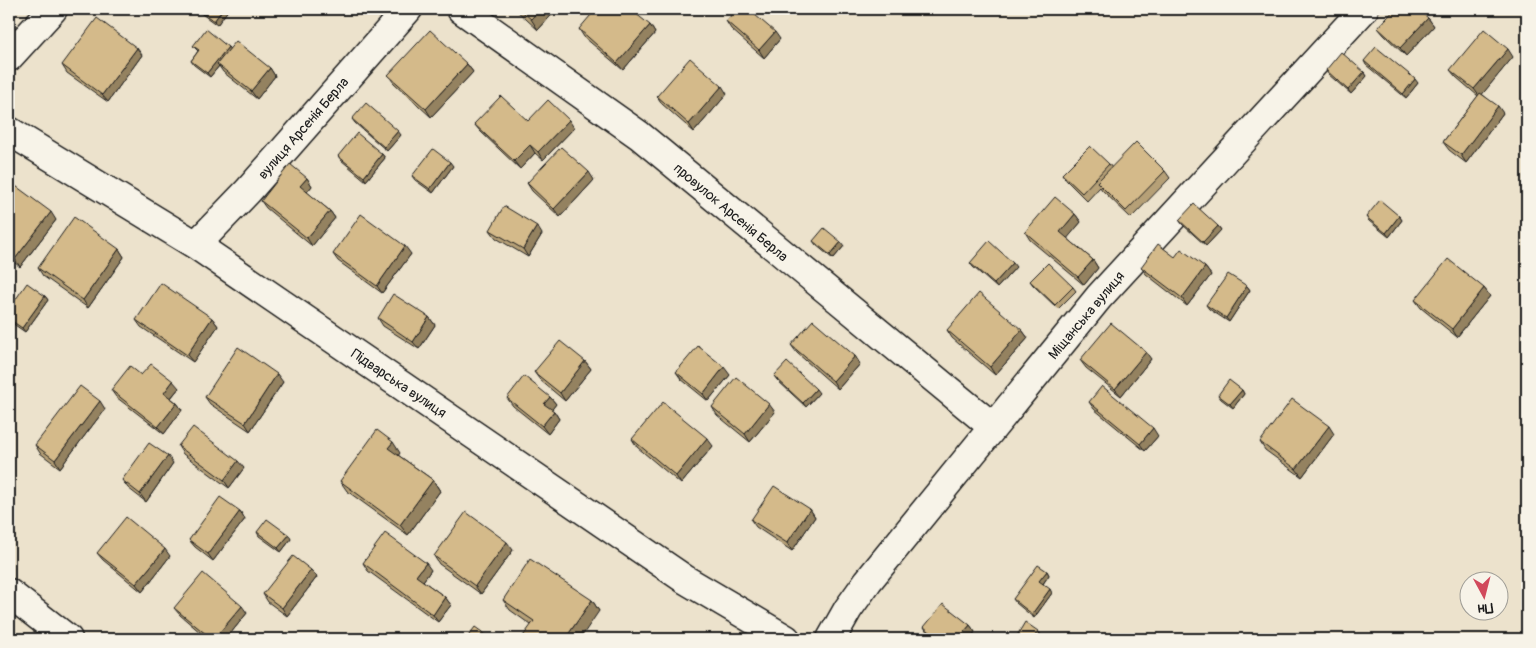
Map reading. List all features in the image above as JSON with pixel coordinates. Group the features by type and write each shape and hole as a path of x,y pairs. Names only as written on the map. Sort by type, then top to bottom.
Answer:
{"street":[{"path":"9,57 53,9"},
{"name":"вулиця Арсенія Берла","path":"196,245 248,191 408,9"},
{"name":"провулок Арсенія Берла","path":"461,9 638,135 993,427"},
{"name":"Міщанська вулиця","path":"832,639 848,609 868,581 1099,297 1364,9"},
{"name":"Підварська вулиця","path":"9,131 196,245 686,580 786,639"},
{"path":"9,593 68,639"}],"building":[{"path":"197,9 223,9 214,21"},
{"path":"519,9 540,9 531,19"},
{"path":"596,9 630,9 650,25 617,63 579,29"},
{"path":"737,9 748,9 775,32 759,50 726,21"},
{"path":"1395,9 1418,9 1428,18 1400,48 1378,28"},
{"path":"97,18 137,48 102,95 62,65"},
{"path":"206,29 228,47 207,73 191,61 199,50 193,46"},
{"path":"1484,29 1508,49 1474,89 1450,70"},
{"path":"430,30 467,64 426,109 388,75"},
{"path":"236,41 270,68 251,91 217,64"},
{"path":"1376,47 1415,79 1403,94 1364,61"},
{"path":"1341,52 1364,72 1348,90 1326,70"},
{"path":"690,58 722,86 689,124 657,96"},
{"path":"1480,93 1498,106 1461,155 1443,142"},
{"path":"501,96 528,121 548,100 569,120 538,152 530,145 514,161 474,124"},
{"path":"366,103 398,131 384,147 352,119"},
{"path":"357,133 382,154 364,177 338,156"},
{"path":"1136,142 1165,171 1126,211 1097,182"},
{"path":"1090,146 1109,164 1082,193 1062,174"},
{"path":"561,147 589,172 554,209 527,183"},
{"path":"433,149 450,162 430,189 412,176"},
{"path":"290,164 307,178 300,186 330,211 307,238 261,201"},
{"path":"9,181 51,212 15,259 9,254"},
{"path":"1055,197 1075,214 1060,232 1093,260 1078,277 1025,232"},
{"path":"1380,200 1399,216 1386,233 1366,217"},
{"path":"1194,204 1218,226 1203,242 1179,220"},
{"path":"504,206 537,226 523,249 490,230"},
{"path":"361,214 405,246 377,286 333,254"},
{"path":"74,217 119,249 83,300 38,268"},
{"path":"824,228 841,242 830,255 813,241"},
{"path":"989,241 1013,263 994,284 970,263"},
{"path":"1158,244 1175,257 1181,249 1205,267 1182,298 1141,267"},
{"path":"1448,259 1484,288 1452,329 1415,300"},
{"path":"1048,263 1073,287 1055,305 1030,281"},
{"path":"1228,274 1247,286 1226,318 1206,305"},
{"path":"27,283 45,296 22,328 9,319 9,309"},
{"path":"161,283 212,318 187,355 136,320"},
{"path":"979,293 1022,330 990,367 947,330"},
{"path":"393,294 429,317 413,342 378,318"},
{"path":"813,320 855,356 833,381 791,345"},
{"path":"1111,323 1146,352 1115,389 1080,360"},
{"path":"560,341 585,361 560,393 534,372"},
{"path":"698,346 724,367 703,394 676,372"},
{"path":"238,347 277,374 245,423 205,397"},
{"path":"787,362 816,389 803,403 774,376"},
{"path":"151,364 173,381 164,393 177,403 158,427 111,390 130,366 141,375"},
{"path":"524,376 550,397 544,404 554,411 542,426 507,398"},
{"path":"736,377 769,404 745,434 712,407"},
{"path":"1229,380 1242,390 1230,404 1218,395"},
{"path":"80,386 100,401 55,460 35,445"},
{"path":"1102,386 1153,428 1140,444 1089,402"},
{"path":"1292,399 1329,426 1296,469 1260,442"},
{"path":"663,402 707,438 676,476 632,439"},
{"path":"193,427 238,461 224,480 178,446"},
{"path":"377,430 393,442 388,448 433,480 400,525 340,481"},
{"path":"149,443 168,456 140,494 122,480"},
{"path":"774,486 810,509 787,543 751,520"},
{"path":"220,497 240,511 208,554 189,540"},
{"path":"466,512 507,542 475,586 434,556"},
{"path":"126,517 165,549 136,584 97,553"},
{"path":"267,519 289,535 278,548 257,532"},
{"path":"385,533 426,563 416,576 445,597 433,615 363,563"},
{"path":"293,556 311,570 282,608 263,594"},
{"path":"530,559 592,600 565,639 521,639 534,621 503,600"},
{"path":"1038,565 1047,571 1039,581 1050,589 1032,614 1013,599"},
{"path":"203,573 242,606 214,639 174,608"},
{"path":"943,604 970,625 958,639 939,639 924,627"},
{"path":"1025,622 1038,631 1033,639 1015,639"},
{"path":"475,627 492,639 466,639"}]}
